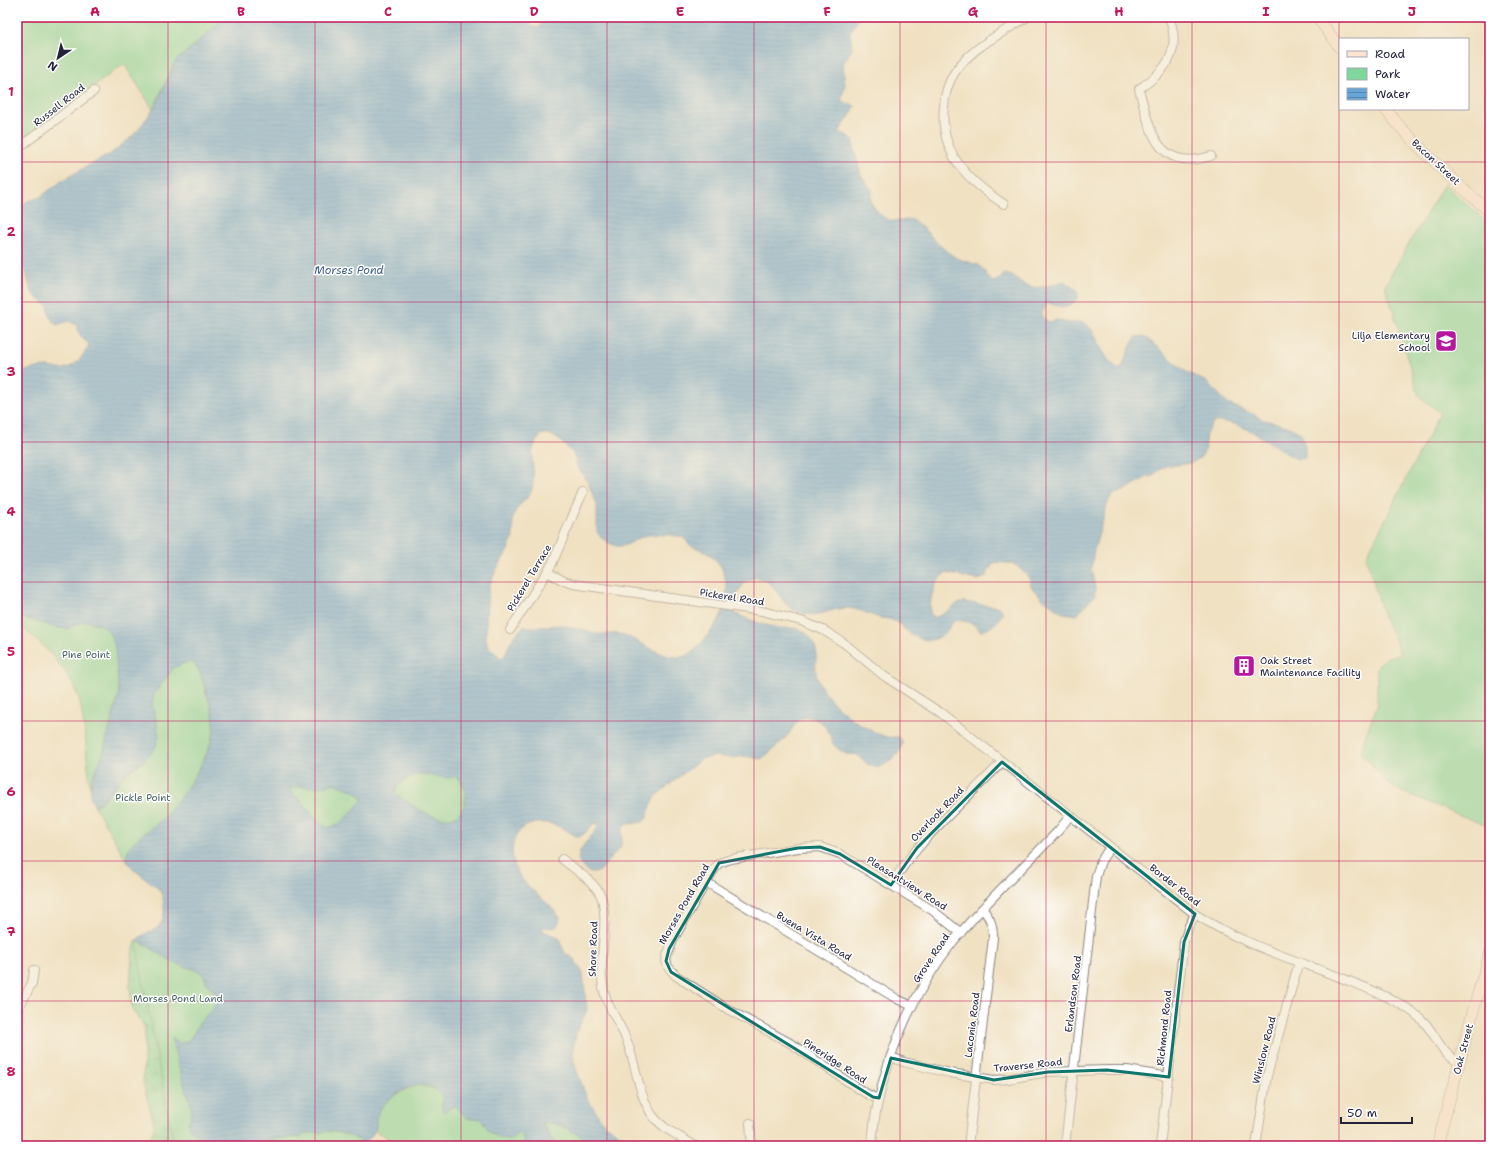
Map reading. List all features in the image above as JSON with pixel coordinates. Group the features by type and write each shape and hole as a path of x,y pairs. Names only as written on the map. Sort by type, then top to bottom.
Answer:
{"street":[{"path":"1004,204 972,180 952,155 944,135 944,100 951,79 963,62 980,48 1027,17"},
{"path":"1169,17 1174,34 1173,51 1170,59 1162,71 1139,89 1150,128 1158,145 1164,151 1177,157 1185,159 1198,159 1211,156"},
{"path":"1317,17 1339,47"},
{"name":"Russell Road","path":"17,149 94,91"},
{"name":"Bacon Street","path":"1386,110 1425,153 1490,212"},
{"name":"Pickerel Terrace","path":"510,630 556,556 583,492"},
{"name":"Pickerel Road","path":"547,572 564,582 583,587 738,608 779,615 801,621 823,630 844,643 873,668 897,684"},
{"name":"Border Road","path":"897,684 941,713 1195,914 1227,932 1299,962 1368,988 1405,1007 1424,1022 1444,1052 1460,1062"},
{"name":"Overlook Road","path":"891,885 917,848 1002,762"},
{"name":"Grove Road","path":"872,1146 879,1098 891,1057 912,1006 933,971 961,933 982,909 1058,831 1070,816"},
{"name":"Morses Pond Road","path":"781,1039 729,1010 676,976 668,967 666,962 667,956 671,944 706,882 719,863 731,859 812,846 828,849 840,854"},
{"name":"Erlandson Road","path":"1064,1146 1096,876 1101,861 1110,847"},
{"name":"Pleasantview Road","path":"840,854 932,910 961,933"},
{"name":"Shore Road","path":"562,859 592,883 601,896 604,917 602,976 604,994 610,1010 626,1039 649,1109 660,1122 694,1146"},
{"name":"Buena Vista Road","path":"706,882 897,999 912,1006"},
{"name":"Laconia Road","path":"968,1146 993,931 990,920 982,909"},
{"name":"Richmond Road","path":"1160,1146 1184,942 1195,914"},
{"name":"Oak Street","path":"1437,1146 1490,953"},
{"name":"Winslow Road","path":"1256,1146 1267,1076 1299,962"},
{"path":"17,1011 32,983 34,970"},
{"name":"Pineridge Road","path":"781,1039 862,1091 873,1097 879,1098"},
{"name":"Traverse Road","path":"891,1057 904,1062 975,1078 1002,1080 1038,1073 1118,1070 1169,1077"},
{"path":"750,1123 752,1146"}],"highlighted area":[{"path":"1002,762 1195,914 1184,942 1169,1077 1107,1070 1048,1072 994,1080 891,1058 879,1098 873,1097 671,972 666,961 669,949 719,863 798,848 820,847 840,854 891,885 917,848"}],"green space":[{"path":"17,17 226,17 197,44 179,58 173,66 153,109 124,64 17,142"},
{"path":"1444,184 1490,225 1490,827 1400,791 1388,783 1361,753 1364,739 1377,706 1378,665 1386,658 1400,653 1393,635 1385,621 1366,557 1440,413 1419,396 1385,285"},
{"name":"Pine Point","path":"17,616 67,629 80,622 88,621 103,626 109,632 115,646 119,694 102,757 92,778 90,788 84,726 80,702 76,691 63,669 54,658 27,631 17,624"},
{"name":"Pickle Point","path":"191,661 197,667 201,675 212,710 214,728 212,739 201,765 175,804 159,822 133,844 128,856 128,863 94,805 99,804 125,775 144,761 158,726 152,705 154,694 174,667"},
{"path":"418,774 455,776 460,780 464,786 466,799 461,811 456,816 450,818 436,817 414,806 394,793 404,780"},
{"path":"334,783 355,791 361,796 362,801 341,823 328,828 317,821 305,805 289,790 296,787 320,787"},
{"path":"137,940 150,946 205,1143 211,1146 148,1146 154,1124 143,1083 145,1028 132,1009 130,988 132,953"},
{"name":"Morses Pond Land","path":"137,940 185,967 201,972 208,985 214,992 216,1001 214,1007 200,1023 189,1040 182,1043 177,1042 172,1038 183,1081 192,1107 191,1116 188,1123 205,1143 211,1146 174,1146 139,960"},
{"path":"419,1085 432,1088 442,1094 444,1100 451,1107 456,1106 468,1118 478,1118 484,1122 491,1133 511,1139 520,1131 524,1141 524,1146 401,1146 374,1130 379,1111 388,1100 399,1093"},
{"path":"541,1122 553,1123 589,1140 607,1146 557,1146"},
{"path":"323,1131 345,1134 366,1143 363,1146 226,1146 281,1138 300,1137 309,1133"}],"water":[{"name":"Morses Pond","path":"226,17 524,17 534,27 538,28 542,23 539,17 860,17 850,32 852,49 843,64 845,85 841,100 855,106 839,132 853,140 861,175 872,190 871,203 883,217 892,221 911,219 925,230 939,245 956,258 978,265 986,272 987,277 993,282 1003,274 1015,277 1025,285 1032,287 1046,286 1064,281 1077,290 1078,299 1067,306 1047,303 1041,315 1045,320 1053,322 1057,320 1067,323 1082,322 1086,324 1095,334 1109,361 1114,366 1121,369 1136,337 1144,336 1185,371 1207,382 1228,404 1261,419 1287,426 1301,433 1305,447 1305,458 1297,459 1287,454 1247,429 1225,422 1214,422 1206,434 1206,449 1201,457 1186,464 1166,466 1153,476 1145,478 1124,491 1112,495 1108,502 1094,550 1091,569 1095,595 1077,615 1063,613 1043,599 1032,588 1029,578 1016,565 1008,563 995,562 990,568 986,577 978,580 946,573 938,580 933,591 930,613 935,618 950,610 957,604 963,602 999,607 1003,612 997,622 984,631 980,631 969,622 954,621 947,631 933,640 916,637 892,620 880,618 854,609 841,608 816,614 798,611 787,605 774,588 764,580 753,578 744,584 737,595 735,602 735,613 769,626 779,628 796,628 805,632 811,638 816,649 817,677 821,686 836,705 856,722 887,737 899,737 903,742 900,752 890,761 878,768 866,763 859,756 846,754 841,751 835,746 829,733 819,721 806,717 797,722 789,734 761,759 744,756 732,758 715,756 701,759 657,795 652,803 646,819 643,822 630,824 626,823 622,830 622,842 620,848 598,872 591,873 587,871 580,864 578,858 580,851 597,829 598,824 595,823 583,835 578,837 556,825 536,823 527,826 520,831 515,838 512,856 519,875 529,887 560,917 556,927 545,927 542,928 543,931 556,936 561,940 565,953 574,959 583,973 587,1010 576,1033 573,1050 574,1062 586,1096 599,1117 607,1126 628,1139 636,1146 598,1144 561,1126 541,1123 557,1146 524,1146 524,1141 520,1131 510,1139 495,1135 491,1133 481,1120 478,1118 468,1118 456,1106 451,1107 447,1111 443,1111 441,1106 442,1097 438,1090 429,1086 419,1085 402,1090 385,1103 376,1118 376,1126 374,1131 366,1143 348,1135 332,1131 309,1133 300,1137 281,1138 226,1146 211,1146 205,1143 189,1128 188,1123 191,1116 192,1107 171,1038 177,1042 186,1042 201,1021 212,1010 216,995 208,985 204,975 201,972 174,962 137,940 159,926 163,918 164,904 160,891 134,870 130,865 127,855 131,845 158,823 175,804 193,778 208,751 212,739 214,724 211,707 201,676 191,661 174,667 154,694 152,704 159,736 155,748 144,761 135,766 122,777 99,804 94,805 90,797 92,778 102,757 119,694 115,646 109,632 103,626 88,621 80,622 67,629 17,616 17,373 50,367 61,369 68,368 79,360 89,344 82,338 77,326 74,323 68,321 57,325 50,317 48,306 37,298 31,291 26,272 17,258 17,207 40,197 63,180 109,155 128,140 139,129 156,105 175,62","holes":["543,434 549,434 558,439 573,453 577,466 588,483 597,505 597,532 605,540 616,546 624,546 640,537 647,535 671,535 683,537 688,543 710,555 719,564 723,571 726,586 723,610 720,618 710,633 689,654 677,657 670,656 662,654 620,634 597,634 564,625 539,627 525,626 513,638 502,659 489,647 486,640 488,593 494,574 512,541 514,514 531,492 533,481 532,454 537,441","418,774 449,778 455,776 464,786 466,799 464,806 456,816 450,818 435,817 428,814 394,793 400,783","334,783 355,791 361,796 362,801 341,823 328,828 317,821 305,805 289,790 303,786 326,786"]}],"waterway":[{"path":"152,1146 181,1140 194,1134"},
{"path":"83,1146 99,1143 108,1146"},
{"path":"55,1146 60,1144 70,1146"}],"place":[{"name":"Lilja Elementary School","path":"1446,341"},
{"name":"Oak Street Maintenance Facility","path":"1244,666"}]}
